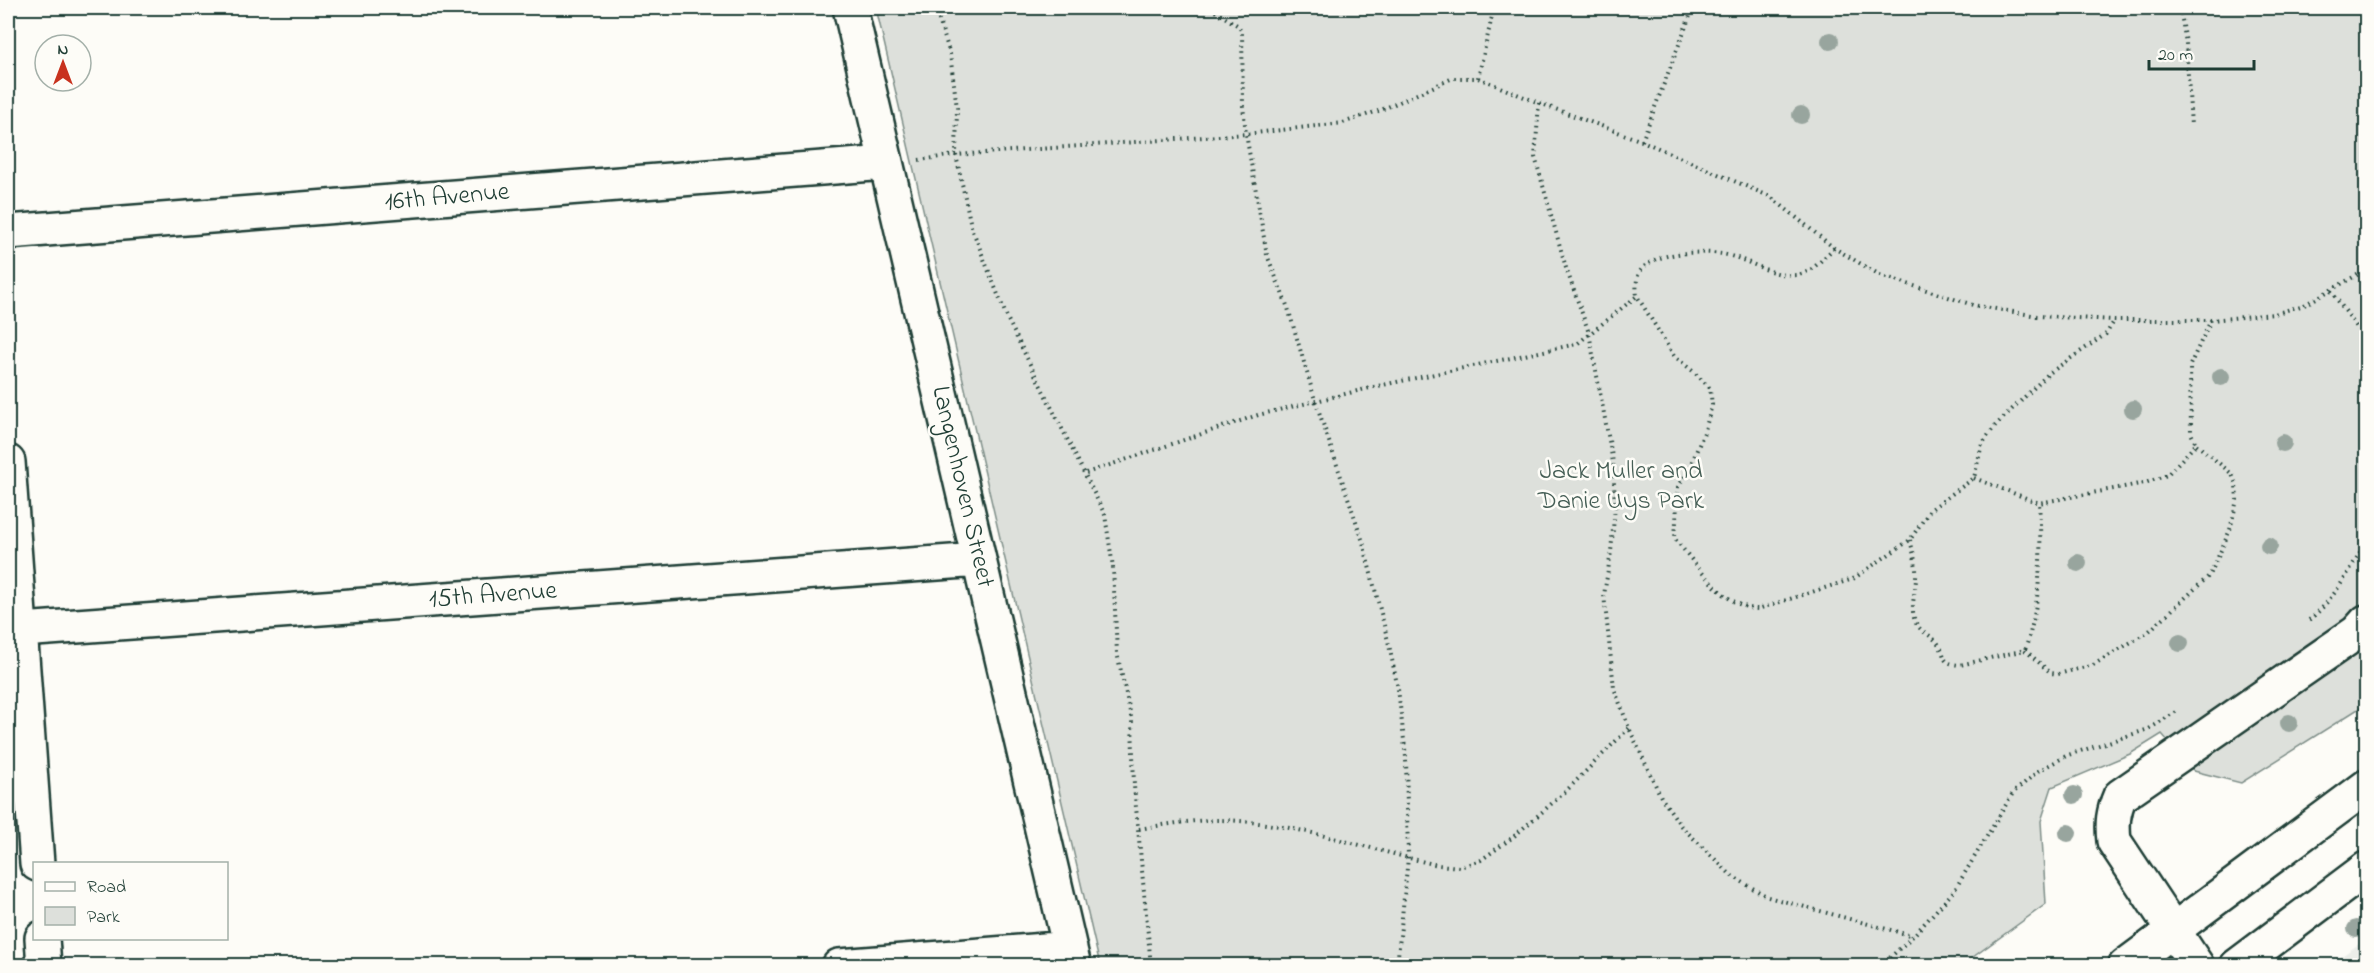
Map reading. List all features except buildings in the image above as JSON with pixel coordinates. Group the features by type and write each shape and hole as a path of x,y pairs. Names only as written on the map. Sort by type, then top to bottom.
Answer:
{"street":[{"name":"Langenhoven Street","path":"850,8 899,162 979,560 1072,957"},
{"name":"16th Avenue","path":"8,232 899,162"},
{"path":"8,462 14,631 36,862"},
{"name":"15th Avenue","path":"14,631 979,560"},
{"path":"2197,966 2114,841 2112,825 2120,796 2357,632 2367,622"},
{"path":"2125,966 2367,787"},
{"path":"2237,966 2367,869"},
{"path":"42,940 44,966"},
{"path":"839,966 1072,957"}],"path":[{"path":"936,8 950,54 957,108 956,155 971,226 1008,320 1105,515 1113,567 1117,653 1132,721 1134,786 1151,966"},
{"path":"1210,8 1237,25 1242,31 1243,106 1246,134 1267,255 1288,308 1363,542 1398,689 1406,757 1408,858 1397,966"},
{"path":"1478,78 1494,8"},
{"path":"1642,141 1693,8"},
{"path":"2180,8 2186,44 2191,126"},
{"path":"899,162 956,155 1246,134 1343,123 1381,110 1453,78 1478,78 1642,141 1771,197 1834,248 1880,275 1973,305 2037,316 2211,321 2274,314 2304,305 2367,270"},
{"path":"1539,103 1535,157 1566,268 1589,333 1613,462 1615,506 1604,595 1614,688 1629,728 1661,797 1674,816 1681,826 1732,876 1768,897 1913,936"},
{"path":"1834,248 1813,268 1799,275 1779,275 1722,254 1661,257 1640,272 1636,284 1637,296 1674,356 1710,388 1712,405 1705,430 1688,472 1678,487 1675,539 1727,597 1745,609 1758,609 1853,579 1910,540 1930,510 1974,478 1982,444 1995,426 2048,375 2106,334 2115,320"},
{"path":"2331,291 2367,340"},
{"path":"1086,473 1258,415 1316,400 1576,344 1637,296"},
{"path":"2025,650 2051,673 2058,674 2093,665 2148,632 2210,575 2230,530 2237,500 2236,484 2232,474 2196,444 2191,433 2190,365 2211,321"},
{"path":"1974,478 2039,503 2145,483 2167,475 2196,444"},
{"path":"2025,650 2035,620 2042,548 2039,503"},
{"path":"1910,540 1917,576 1913,605 1914,620 1919,629 1939,644 1944,660 1950,664 1960,665 2025,650"},
{"path":"2304,624 2321,610 2367,542"},
{"path":"1881,966 1913,936 1954,891 2013,793 2038,771 2068,755 2149,729 2187,705"},
{"path":"1139,829 1202,820 1241,821 1299,832 1408,858 1460,867 1481,860 1513,837 1564,793 1629,728"}],"shaded area":[{"path":"2366,939 2366,965 2329,965"}],"green space":[{"name":"Jack Muller and Danie Uys Park","path":"876,8 2366,8 2366,704 2241,783 2194,771 2162,734 2130,754 2052,787 2041,821 2046,904 1962,965 1100,965"}]}
